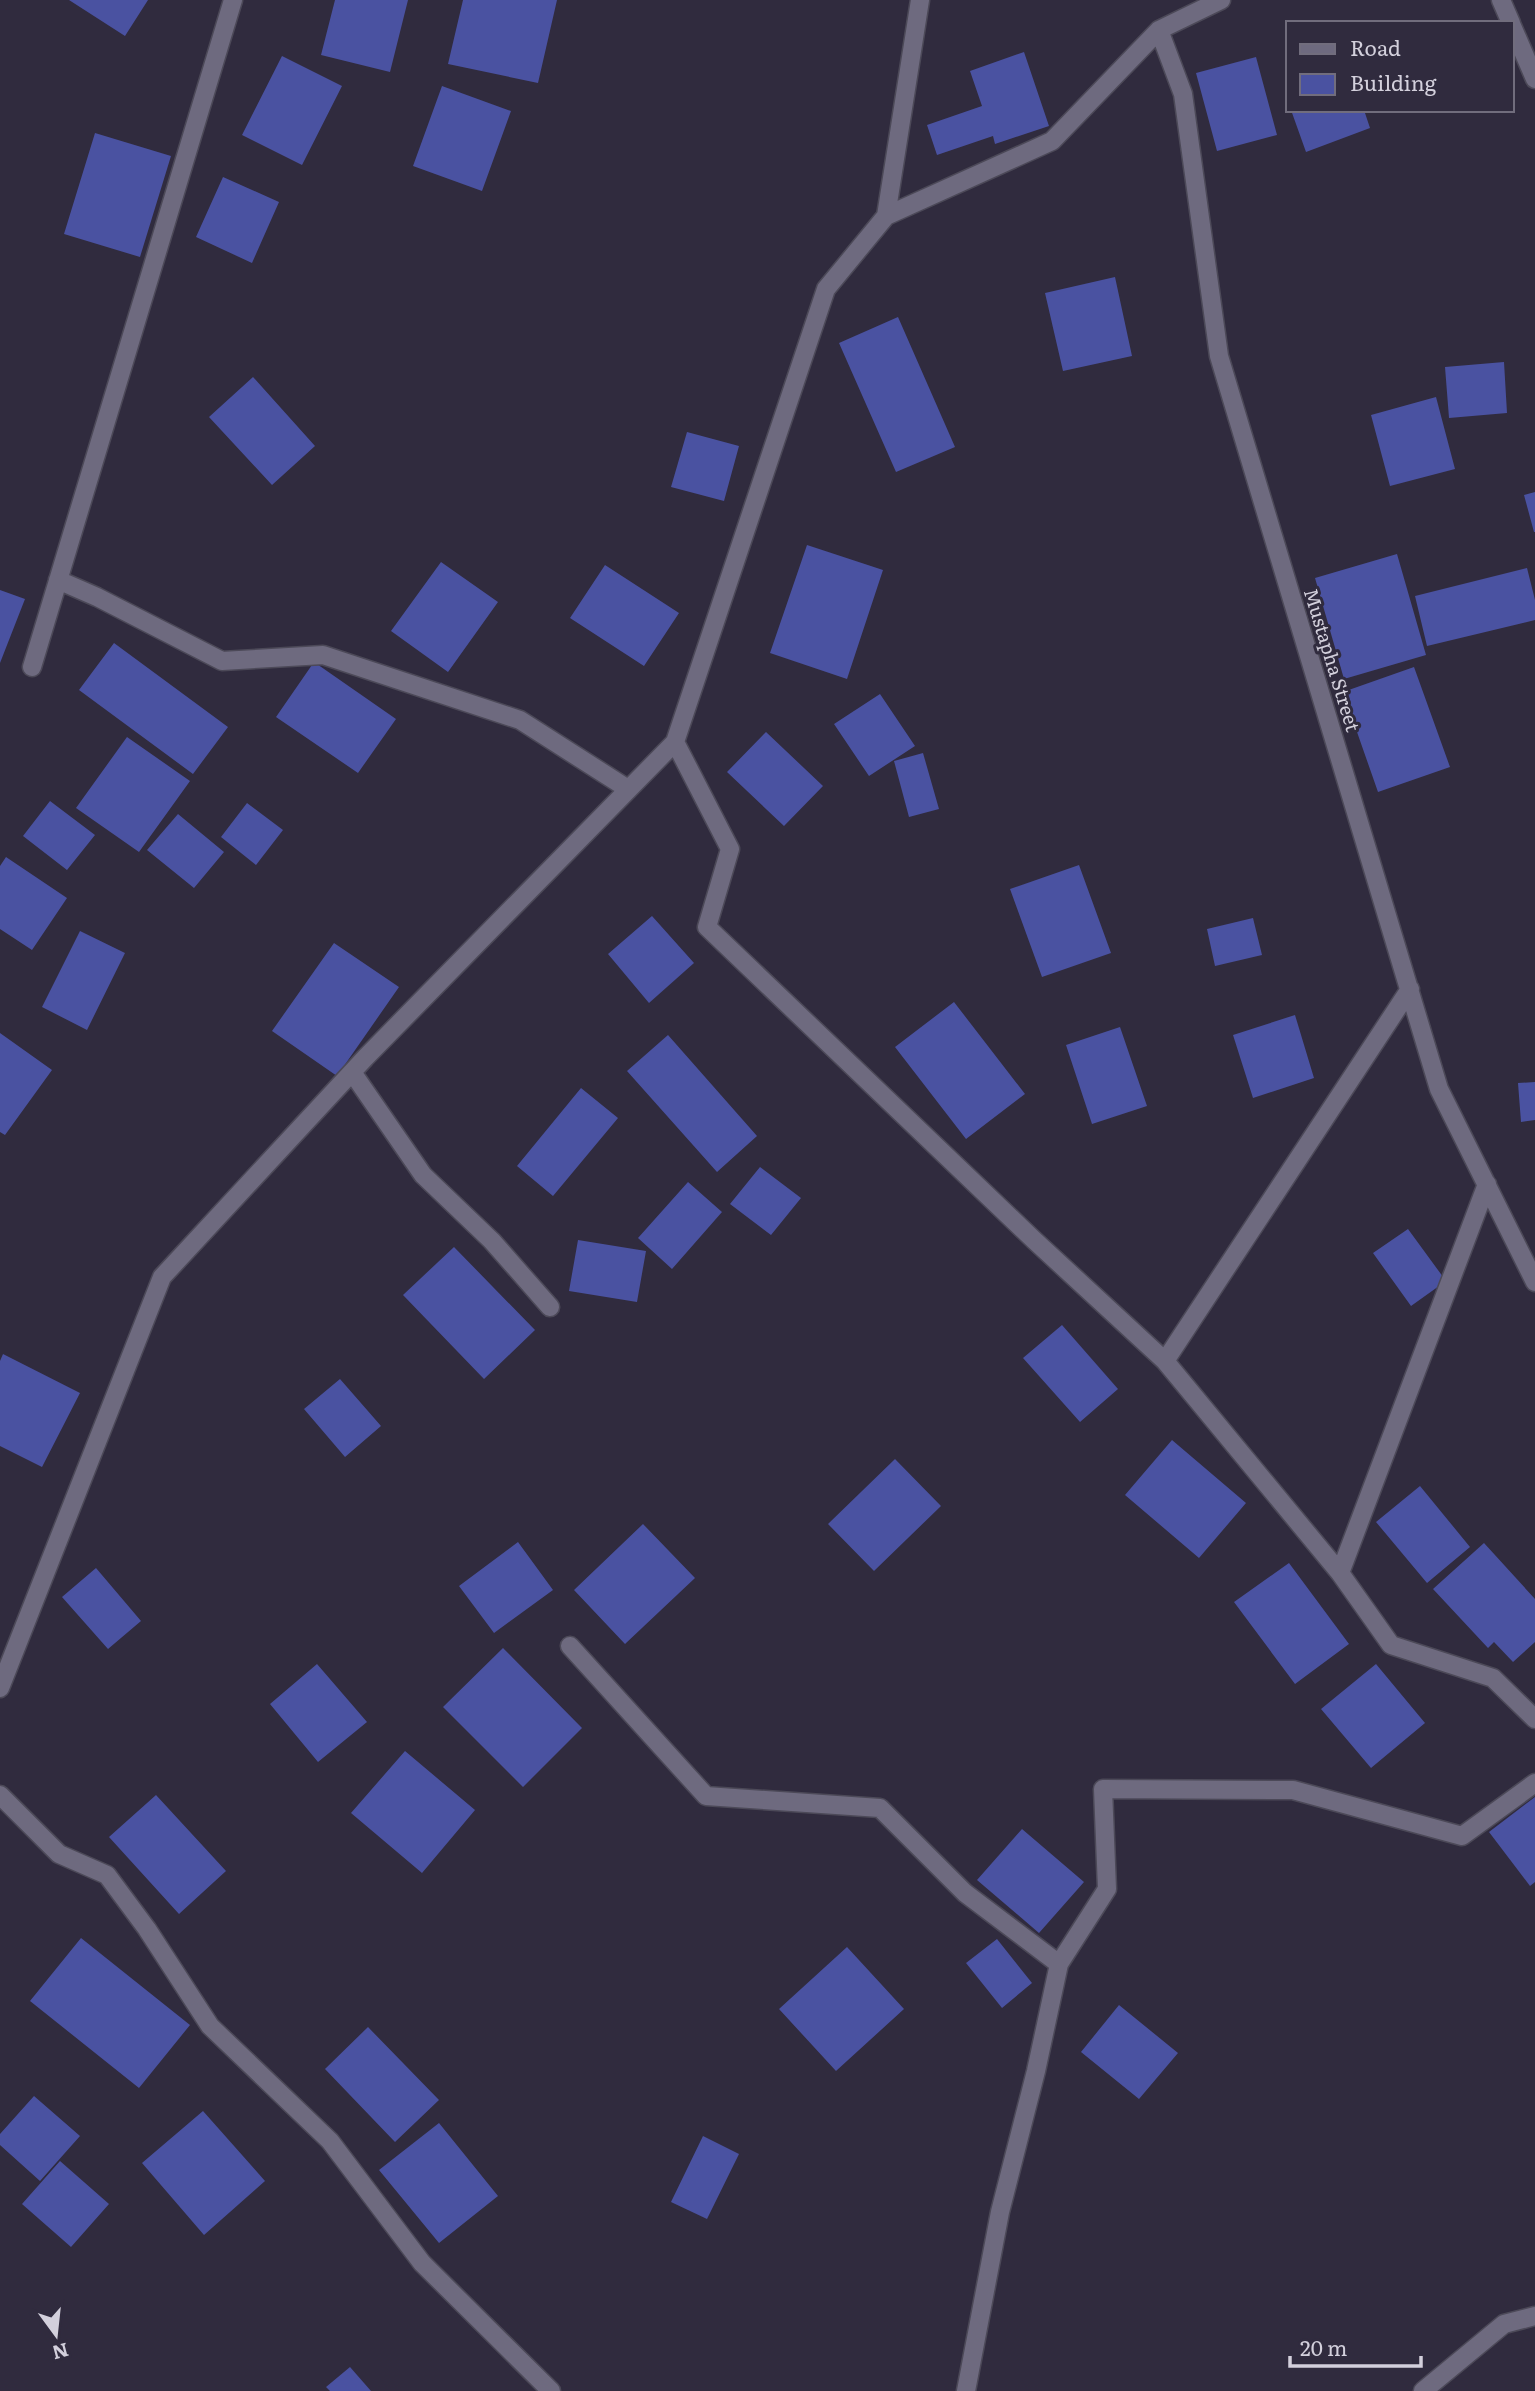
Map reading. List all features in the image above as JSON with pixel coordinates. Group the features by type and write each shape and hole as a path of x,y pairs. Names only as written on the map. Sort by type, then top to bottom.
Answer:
{"street":[{"path":"32,667 233,0"},
{"path":"886,216 920,0"},
{"path":"0,1688 162,1277 352,1072 675,742 826,289 886,216 1052,141 1159,30 1221,0"},
{"path":"1501,0 1510,21"},
{"name":"Mustapha Street","path":"1159,30 1183,94 1219,356 1409,989 1439,1088 1535,1282"},
{"path":"1514,31 1535,79"},
{"path":"58,580 222,661 323,655 520,720 628,789"},
{"path":"675,742 730,849 706,927 1165,1361 1340,1573 1391,1645 1493,1678 1535,1719"},
{"path":"1165,1361 1409,989"},
{"path":"352,1072 423,1175 492,1241 550,1307"},
{"path":"1340,1573 1486,1184"},
{"path":"570,1646 706,1796 880,1808 965,1893 1059,1964"},
{"path":"966,2391 1000,2212 1036,2071 1059,1964 1107,1889 1103,1789 1293,1790 1462,1836 1535,1783"},
{"path":"0,1795 59,1854 107,1875 147,1929 210,2026 330,2141 422,2263 551,2391"},
{"path":"1423,2391 1504,2324 1535,2316"}],"building":[{"path":"69,0 148,0 125,36"},
{"path":"335,0 408,0 390,72 321,55"},
{"path":"463,0 557,0 538,83 448,64"},
{"path":"1024,52 1049,126 995,144 993,136 937,155 927,125 982,106 970,71"},
{"path":"282,56 342,86 302,165 242,135"},
{"path":"1256,57 1277,135 1217,151 1196,73"},
{"path":"442,86 511,111 482,191 413,166"},
{"path":"1292,112 1365,112 1370,128 1306,152"},
{"path":"95,133 171,156 140,257 64,234"},
{"path":"223,177 279,202 252,263 196,237"},
{"path":"1115,277 1132,356 1063,371 1045,293"},
{"path":"898,317 955,447 896,472 839,343"},
{"path":"1504,362 1507,413 1449,418 1445,367"},
{"path":"253,377 315,446 272,485 209,417"},
{"path":"1436,397 1455,469 1390,486 1371,415"},
{"path":"687,432 739,446 724,501 671,487"},
{"path":"1535,492 1535,532 1534,532 1524,495"},
{"path":"807,545 883,570 847,679 770,653"},
{"path":"1397,554 1426,655 1344,679 1315,578"},
{"path":"441,562 498,602 448,672 391,631"},
{"path":"605,565 679,613 644,666 570,618"},
{"path":"1527,568 1535,600 1535,620 1427,646 1415,596"},
{"path":"0,590 25,599 0,663"},
{"path":"114,643 228,727 193,774 79,690"},
{"path":"314,662 396,719 358,773 276,717"},
{"path":"1414,667 1450,767 1378,792 1343,692"},
{"path":"880,694 915,746 869,776 834,724"},
{"path":"766,732 823,786 784,826 727,772"},
{"path":"127,737 190,781 139,852 76,808"},
{"path":"923,753 939,809 909,817 894,761"},
{"path":"50,801 95,835 67,870 23,836"},
{"path":"247,803 283,830 256,865 221,837"},
{"path":"178,814 224,852 194,888 147,850"},
{"path":"6,857 67,898 32,950 0,929 0,866"},
{"path":"1079,865 1111,953 1042,977 1010,889"},
{"path":"652,916 694,963 649,1003 608,954"},
{"path":"1253,918 1262,955 1215,966 1207,929"},
{"path":"80,931 125,953 87,1030 42,1007"},
{"path":"334,943 399,987 337,1076 272,1031"},
{"path":"954,1002 1025,1094 966,1139 895,1047"},
{"path":"1295,1015 1314,1078 1253,1098 1233,1035"},
{"path":"1120,1027 1147,1106 1092,1124 1066,1045"},
{"path":"0,1033 52,1070 5,1135 0,1132"},
{"path":"668,1035 757,1136 717,1172 627,1071"},
{"path":"1535,1082 1535,1120 1521,1122 1518,1083"},
{"path":"581,1088 618,1118 553,1196 517,1166"},
{"path":"760,1167 801,1198 771,1235 730,1204"},
{"path":"688,1182 722,1212 672,1269 638,1238"},
{"path":"1408,1229 1446,1281 1411,1306 1373,1253"},
{"path":"578,1240 646,1251 637,1302 569,1291"},
{"path":"454,1247 535,1330 484,1379 403,1295"},
{"path":"1062,1325 1118,1389 1080,1422 1023,1358"},
{"path":"3,1354 80,1393 42,1467 0,1446 0,1361"},
{"path":"340,1379 381,1426 345,1457 304,1409"},
{"path":"1172,1440 1246,1503 1199,1558 1125,1495"},
{"path":"895,1459 941,1506 874,1571 828,1524"},
{"path":"1420,1486 1470,1547 1427,1583 1376,1522"},
{"path":"643,1524 695,1578 625,1644 574,1590"},
{"path":"518,1542 553,1590 494,1633 459,1586"},
{"path":"1484,1543 1535,1599 1535,1642 1513,1662 1494,1642 1488,1648 1433,1589"},
{"path":"1289,1563 1349,1644 1295,1684 1234,1602"},
{"path":"96,1568 141,1621 108,1649 62,1597"},
{"path":"503,1648 582,1728 523,1787 443,1707"},
{"path":"317,1664 367,1722 318,1762 270,1704"},
{"path":"1376,1664 1425,1723 1371,1768 1321,1709"},
{"path":"405,1751 475,1810 422,1873 351,1813"},
{"path":"156,1795 226,1871 179,1914 109,1837"},
{"path":"1535,1797 1535,1882 1530,1886 1489,1832"},
{"path":"1022,1829 1084,1882 1039,1933 977,1880"},
{"path":"81,1938 190,2025 139,2088 30,2001"},
{"path":"997,1939 1032,1983 1002,2008 966,1963"},
{"path":"847,1947 904,2009 836,2071 779,2009"},
{"path":"1119,2005 1178,2053 1139,2099 1081,2052"},
{"path":"368,2027 439,2100 395,2142 325,2069"},
{"path":"34,2096 80,2136 40,2181 0,2145 0,2134"},
{"path":"203,2111 265,2181 204,2235 142,2163"},
{"path":"439,2123 498,2196 439,2243 379,2170"},
{"path":"703,2136 739,2154 707,2219 671,2202"},
{"path":"60,2161 109,2204 71,2247 22,2204"},
{"path":"350,2367 371,2391 330,2391 326,2387"}]}
